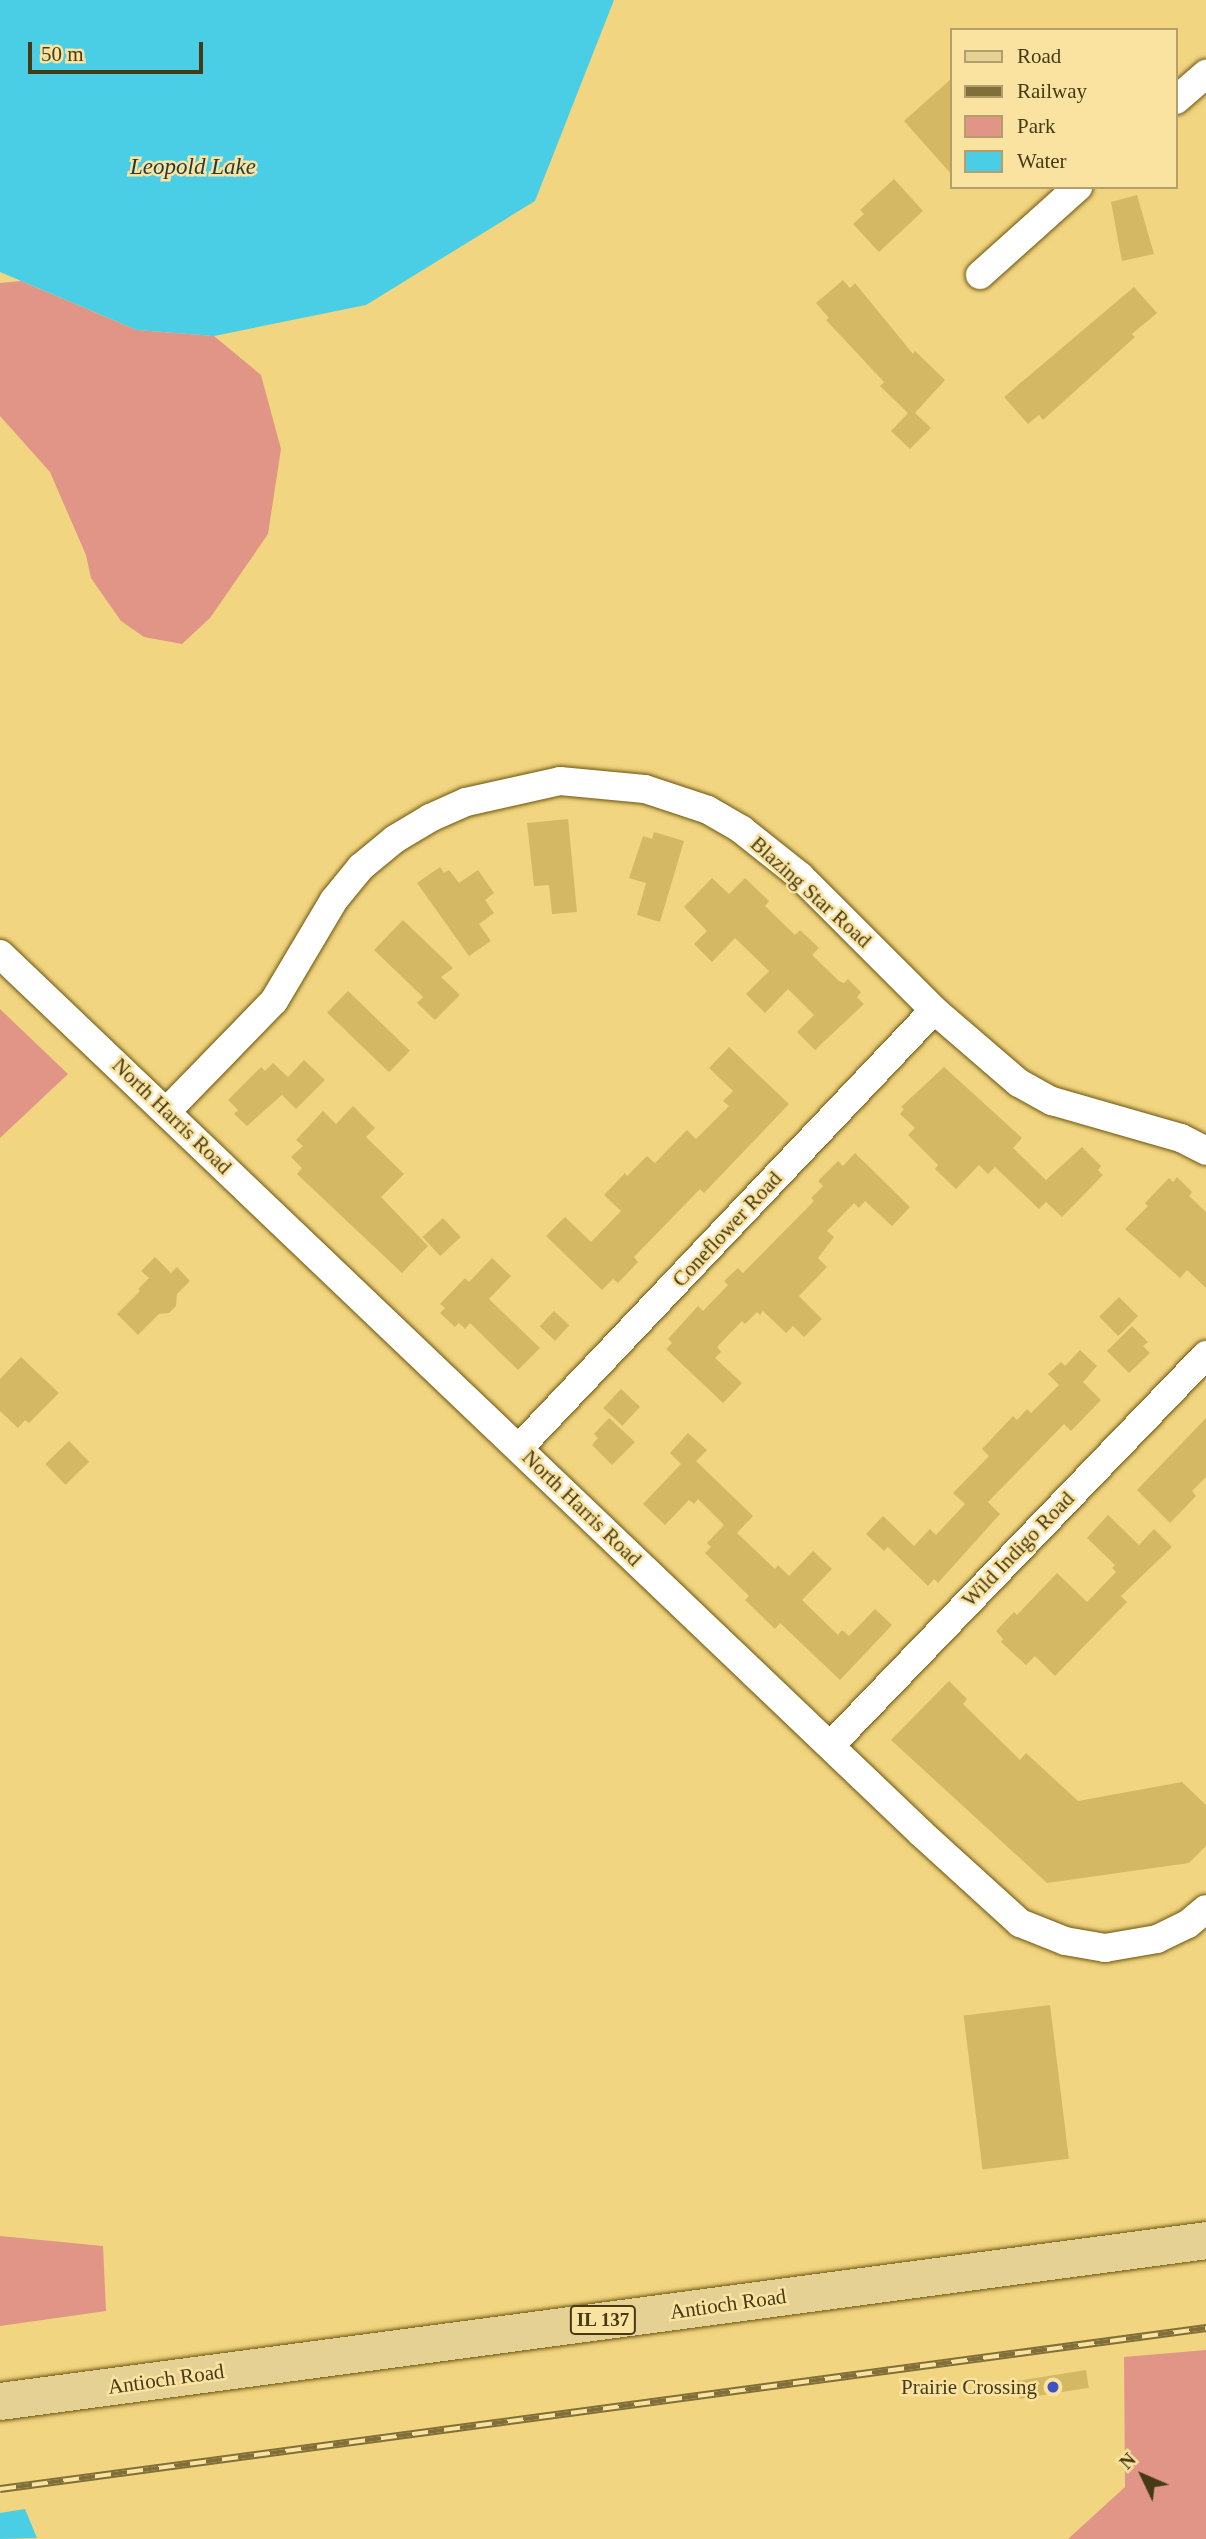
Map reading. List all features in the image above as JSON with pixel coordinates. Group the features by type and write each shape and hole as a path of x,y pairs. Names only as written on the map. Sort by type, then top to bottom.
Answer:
{"main road":[{"name":"Antioch Road","path":"0,2401 1206,2240"}],"street":[{"path":"1178,98 1206,74"},
{"path":"980,275 1076,189"},
{"name":"Blazing Star Road","path":"167,1111 274,1001 334,900 361,867 395,839 430,818 466,802 560,781 645,789 708,810 743,830 800,876 934,1010 1019,1083 1052,1101 1181,1138 1206,1151"},
{"name":"North Harris Road","path":"0,954 921,1833 1020,1923 1065,1941 1105,1948 1157,1939 1188,1924 1206,1909"},
{"name":"Coneflower Road","path":"519,1448 934,1010"},
{"name":"Wild Indigo Road","path":"831,1745 1206,1355"}],"green space":[{"path":"21,281 137,330 214,336 261,375 281,449 268,534 210,618 182,644 144,637 121,621 91,578 86,555 50,472 0,416 0,283"},
{"path":"0,1009 68,1074 0,1138"},
{"path":"0,2236 103,2246 106,2311 0,2326"},
{"path":"1206,2350 1206,2539 1068,2539 1125,2487 1124,2357"}],"water":[{"name":"Leopold Lake","path":"0,0 614,0 535,201 366,305 214,336 137,330 0,272"},
{"path":"25,2509 37,2538 0,2539 0,2513"}],"building":[{"path":"950,80 950,173 904,121"},
{"path":"894,179 923,211 879,252 853,224 864,214 860,210"},
{"path":"1137,195 1154,254 1122,261 1111,202"},
{"path":"843,280 850,288 855,283 913,354 915,351 945,380 915,413 931,428 910,449 891,431 908,413 880,386 884,382 826,320 829,318 816,303"},
{"path":"1134,287 1157,313 1132,334 1135,337 1043,420 1039,415 1028,424 1004,397"},
{"path":"568,819 577,912 552,914 549,885 534,886 527,823"},
{"path":"654,832 684,841 660,922 637,915 646,883 629,878 643,836 652,839"},
{"path":"440,867 444,873 449,870 459,883 478,870 494,893 485,900 494,913 479,924 491,941 469,956 417,883"},
{"path":"712,878 729,894 745,878 769,901 765,906 795,935 800,930 819,948 812,955 839,981 844,983 848,979 861,992 857,997 864,1004 815,1050 797,1032 814,1015 788,989 765,1013 746,994 769,971 735,938 712,962 694,944 707,931 684,907"},
{"path":"403,920 453,968 441,977 460,995 435,1020 417,1003 423,997 374,950"},
{"path":"348,991 410,1051 389,1072 327,1013"},
{"path":"729,1047 789,1104 704,1193 700,1189 634,1257 638,1262 618,1283 613,1279 602,1290 546,1236 565,1217 591,1242 621,1211 604,1195 625,1173 627,1176 647,1156 655,1163 687,1130 696,1139 729,1106 723,1101 733,1091 709,1068"},
{"path":"304,1060 325,1080 296,1109 282,1095 247,1126 234,1114 238,1110 228,1100 261,1067 265,1071 273,1063 288,1077"},
{"path":"944,1067 1022,1138 1013,1148 1046,1180 1082,1147 1101,1166 1098,1170 1103,1175 1062,1217 1046,1202 1039,1209 995,1167 988,1174 979,1165 956,1189 935,1169 938,1165 908,1135 915,1128 900,1114 904,1109 901,1107"},
{"path":"353,1106 375,1128 366,1137 404,1174 381,1197 428,1246 402,1273 297,1174 302,1168 291,1157 303,1146 296,1140 323,1111 336,1124"},
{"path":"855,1153 910,1207 892,1226 865,1201 859,1208 854,1203 827,1231 834,1237 818,1258 827,1267 799,1296 822,1319 804,1337 793,1326 786,1333 763,1311 760,1315 757,1312 745,1324 742,1321 717,1347 721,1352 715,1358 742,1383 723,1403 666,1349 672,1343 668,1339 698,1306 703,1311 728,1285 724,1281 738,1268 743,1273 814,1201 811,1198 823,1186 818,1181 838,1161 843,1166"},
{"path":"1177,1177 1192,1192 1189,1196 1206,1212 1206,1288 1187,1270 1180,1278 1125,1229 1148,1206 1145,1203 1169,1178 1173,1182"},
{"path":"443,1218 461,1237 440,1256 423,1237"},
{"path":"155,1257 171,1273 177,1267 190,1281 177,1294 176,1306 169,1313 159,1314 138,1335 117,1314 149,1278 141,1271"},
{"path":"492,1258 511,1276 489,1299 540,1348 518,1370 470,1323 465,1329 459,1323 455,1327 440,1313 445,1308 440,1304 465,1278 469,1282"},
{"path":"1119,1297 1138,1316 1118,1336 1099,1317"},
{"path":"554,1311 569,1325 555,1341 540,1326"},
{"path":"1132,1326 1148,1342 1143,1346 1150,1353 1129,1373 1107,1351"},
{"path":"1080,1350 1097,1366 1083,1382 1101,1400 1071,1431 1064,1424 988,1502 1000,1514 938,1583 934,1579 928,1586 888,1547 884,1551 866,1534 883,1516 914,1546 930,1529 936,1535 965,1504 953,1493 989,1456 982,1449 1013,1416 1017,1420 1027,1409 1031,1413 1059,1385 1048,1374 1061,1362 1065,1366"},
{"path":"21,1357 59,1393 29,1423 25,1420 18,1428 0,1411 0,1379"},
{"path":"621,1389 640,1407 622,1426 603,1408"},
{"path":"609,1418 635,1442 612,1465 592,1445 598,1438 594,1434"},
{"path":"1206,1418 1206,1477 1192,1491 1196,1496 1170,1523 1137,1490"},
{"path":"688,1433 707,1450 696,1461 753,1516 737,1533 775,1569 778,1565 789,1576 813,1551 832,1569 802,1600 838,1635 842,1630 849,1636 875,1609 892,1625 840,1680 780,1623 775,1629 745,1600 749,1596 705,1553 711,1547 707,1543 724,1525 698,1499 694,1504 689,1500 665,1525 643,1504 681,1464 670,1453"},
{"path":"69,1441 89,1462 65,1485 45,1464"},
{"path":"1108,1515 1139,1545 1154,1529 1172,1547 1121,1596 1127,1602 1055,1676 1035,1656 1026,1665 1001,1642 1003,1639 996,1631 1014,1612 1017,1615 1057,1573 1087,1602 1116,1572 1112,1568 1115,1565 1087,1538"},
{"path":"949,1681 967,1699 963,1704 1020,1760 1026,1753 1078,1801 1182,1782 1206,1805 1206,1846 1189,1863 1047,1883 891,1740"},
{"path":"1050,2005 1069,2159 983,2169 964,2016"},
{"path":"1086,2370 1089,2388 1020,2399 1017,2381"}],"railway":[{"path":"0,2489 1206,2328"}],"place":[{"name":"Prairie Crossing","path":"1053,2387"}]}
